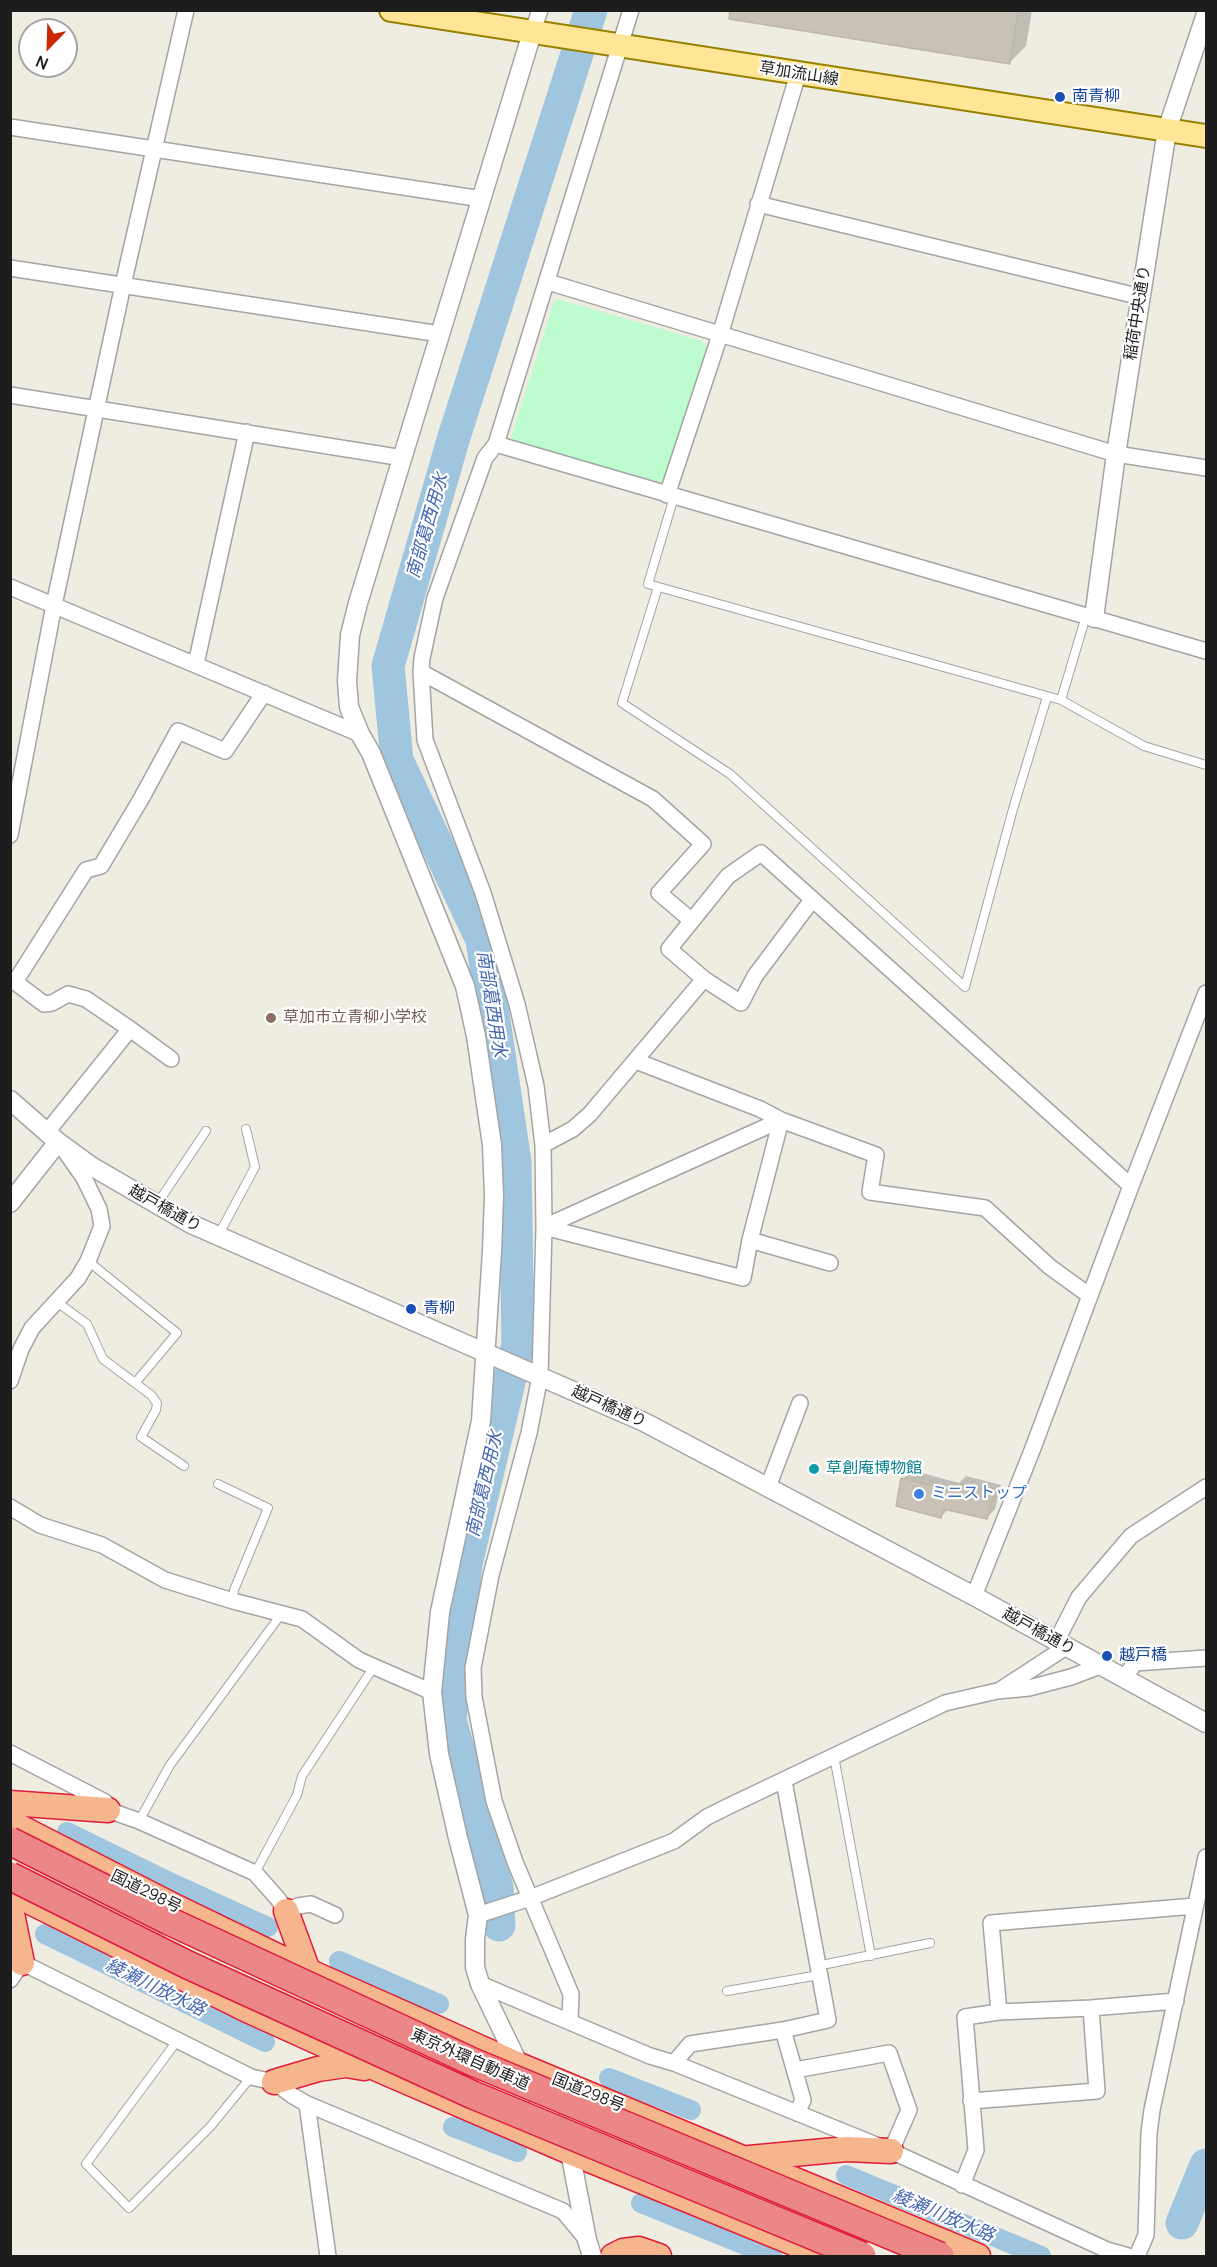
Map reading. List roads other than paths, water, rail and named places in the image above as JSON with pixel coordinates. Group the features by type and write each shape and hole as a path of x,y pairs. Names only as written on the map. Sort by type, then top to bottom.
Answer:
{"highway":[{"path":"10,1803 108,1810"},
{"name":"国道298号","path":"10,1822 308,1971 519,2065 978,2256"},
{"name":"東京外環自動車道","path":"10,1841 169,1921 473,2062 940,2256"},
{"name":"東京外環自動車道","path":"10,1876 198,1970 473,2095 862,2256"},
{"path":"10,1892 245,2009 384,2072 570,2152 825,2256"},
{"path":"10,1904 14,1966"},
{"path":"286,1911 308,1971"},
{"path":"274,2082 318,2069 346,2065 384,2072"},
{"path":"747,2158 847,2149 891,2151"},
{"path":"613,2256 623,2251 639,2249 659,2256"}],"main road":[{"name":"草加流山線","path":"392,10 1206,136"}],"street":[{"path":"10,835 54,605 96,408 186,10"},
{"path":"540,10 537,33 482,199 358,603 350,635 347,681 349,707 371,753 465,986 476,1036 492,1144 494,1196 490,1354 480,1430 440,1612 432,1692 439,1754 478,1915 475,1967 480,1984 519,2065 570,2152 590,2248"},
{"path":"570,2021 571,1994 530,1898 494,1801 474,1697 473,1668 491,1575 529,1433 536,1374 544,1227 543,1145 536,1086 517,1004 483,893 425,740 421,672 435,598 485,458 496,444 548,282 614,45 631,10"},
{"name":"稲荷中央通り","path":"1090,617 1167,130 1206,14"},
{"path":"671,496 798,74"},
{"path":"10,127 482,199"},
{"path":"758,204 1141,297"},
{"path":"10,268 440,334"},
{"path":"548,282 1116,454 1206,468"},
{"path":"10,395 403,458"},
{"path":"196,664 247,432"},
{"path":"496,444 1206,651"},
{"path":"10,587 360,734"},
{"path":"421,672 653,800 703,844 659,893 692,921"},
{"path":"171,1059 86,999 68,994 52,1003 44,1004 15,982 86,870 101,866 178,731 225,751 264,693"},
{"path":"812,900 755,976 741,1003 704,979 669,949 728,876 761,853 1131,1186"},
{"path":"543,1145 582,1122 704,979"},
{"path":"974,1596 1206,993"},
{"path":"10,1203 53,1137 130,1029"},
{"path":"636,1061 760,1109 781,1120 876,1155 870,1192 940,1204 985,1208 1050,1267 1090,1296"},
{"name":"越戸橋通り","path":"10,1100 91,1166 156,1205 218,1236 644,1422 768,1486 1206,1722"},
{"path":"544,1227 781,1120"},
{"path":"544,1227 743,1278 750,1240 781,1120"},
{"path":"10,1381 21,1349 32,1328 78,1278 88,1261 102,1226 99,1209 84,1178 53,1137"},
{"path":"750,1240 830,1263"},
{"path":"768,1486 800,1402"},
{"path":"997,1691 1061,1644 1079,1597 1131,1536 1206,1487"},
{"path":"11,1504 40,1525 102,1545 165,1580 302,1619 373,1668 432,1692"},
{"path":"1124,1678 1135,1663 1206,1658"},
{"path":"478,1915 530,1898 674,1841 722,1809 945,1703 997,1691 1029,1688 1071,1677 1100,1666"},
{"path":"10,1753 105,1802 108,1810 139,1821 255,1873 286,1911 311,1904 335,1915"},
{"path":"674,2063 690,2044 783,2030 828,2020 784,1781"},
{"path":"1137,2256 1146,2235 1149,2133 1152,2109 1206,1857"},
{"path":"999,2012 991,1923 1195,1906"},
{"path":"14,1966 251,2077 274,2082 307,2104 563,2211 590,2248"},
{"path":"480,1984 650,2056 674,2063 891,2151 1107,2250 1128,2256"},
{"path":"962,2185 976,2150 965,2017 999,2012 1176,2001"},
{"path":"971,2102 1097,2091 1091,2008"},
{"path":"783,2030 803,2100 797,2113"},
{"path":"795,2070 889,2053 909,2110 891,2151"},
{"path":"307,2104 328,2256"}],"lane":[{"path":"671,496 648,584 1061,700 1144,746 1206,765"},
{"path":"658,587 622,703 730,774 965,987 1013,808 1047,697"},
{"path":"1061,700 1090,617"},
{"path":"218,1236 255,1167 246,1129"},
{"path":"156,1205 206,1131"},
{"path":"88,1261 177,1333 136,1382"},
{"path":"57,1302 87,1324 103,1359 152,1395 157,1403 156,1410 141,1437 184,1466"},
{"path":"218,1484 268,1508 234,1590 233,1601"},
{"path":"139,1821 170,1765 282,1613"},
{"path":"255,1873 297,1795 302,1776 373,1668"},
{"path":"834,1756 871,1956"},
{"path":"727,1991 930,1943"},
{"path":"177,2041 86,2164 129,2208 210,2127 251,2077"}],"waterway":[{"name":"南部葛西用水","path":"499,1925 497,1887 450,1720 466,1564 518,1344 515,1162 482,940 397,760 388,666 453,440 591,10"},
{"name":"綾瀬川放水路","path":"67,1832 268,1927"},
{"name":"綾瀬川放水路","path":"45,1934 265,2042"},
{"name":"綾瀬川放水路","path":"339,1961 439,2004"},
{"name":"綾瀬川放水路","path":"609,2078 691,2110"},
{"name":"綾瀬川放水路","path":"453,2127 517,2152"},
{"path":"1182,2223 1206,2165"},
{"name":"綾瀬川放水路","path":"846,2175 1041,2256"},
{"name":"綾瀬川放水路","path":"641,2203 772,2256"}],"place":[{"name":"南青柳","path":"1060,97"},
{"name":"草加市立青柳小学校","path":"271,1018"},
{"name":"青柳","path":"411,1309"},
{"name":"草創庵博物館","path":"814,1469"},
{"name":"ミニストップ","path":"919,1494"},
{"name":"越戸橋","path":"1107,1656"}]}
